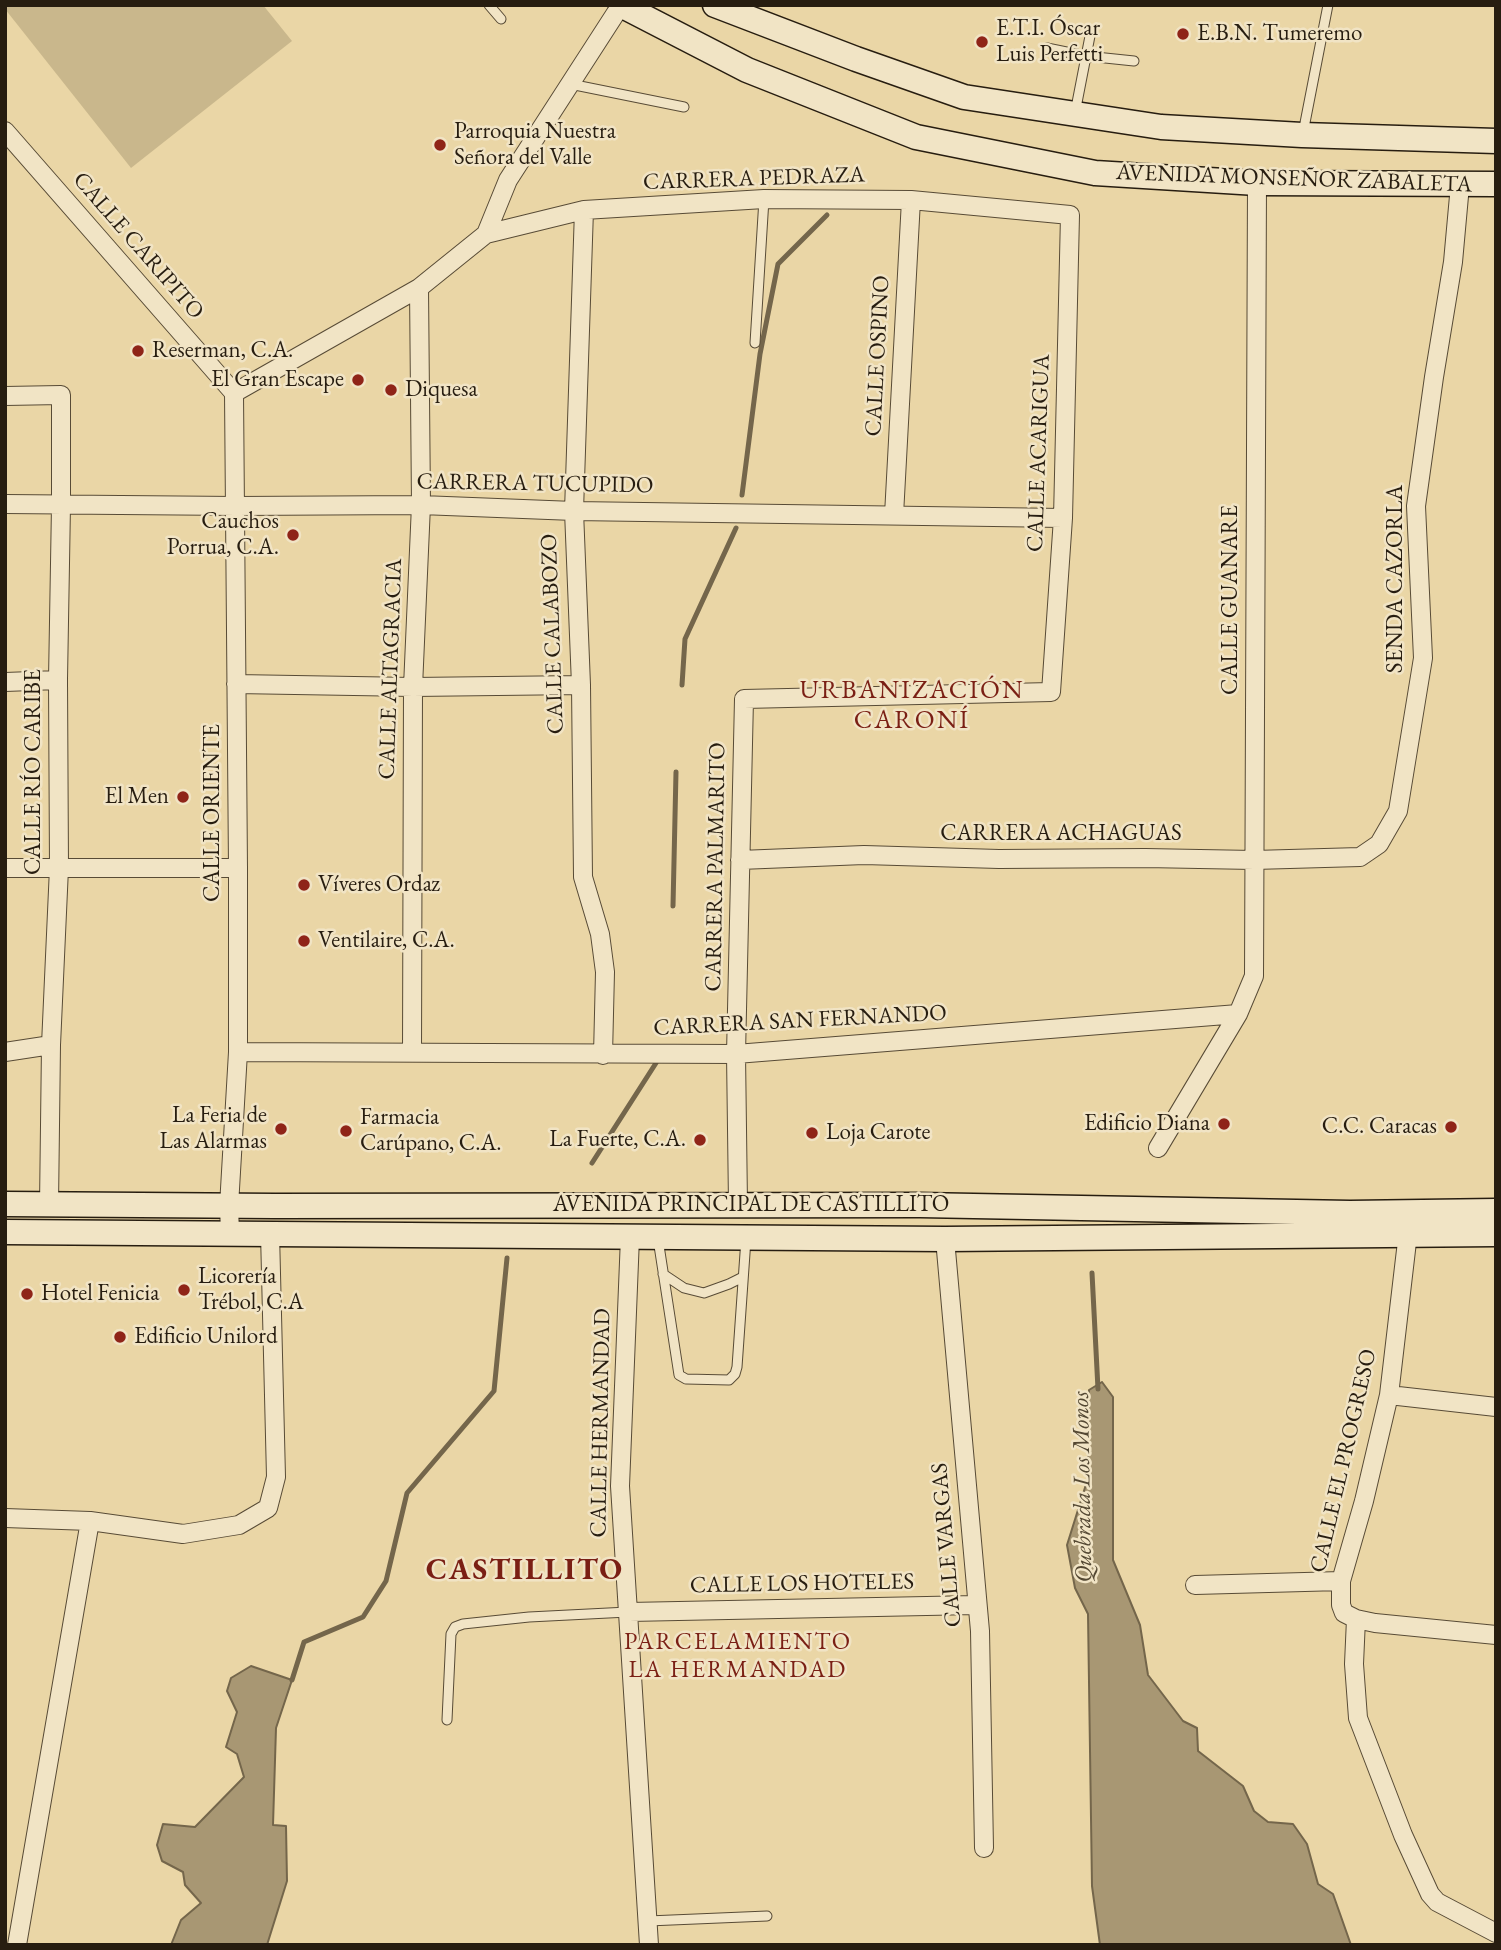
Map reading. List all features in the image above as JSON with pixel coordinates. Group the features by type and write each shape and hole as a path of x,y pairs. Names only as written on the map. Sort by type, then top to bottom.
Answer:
{"main road":[{"name":"AVENIDA MONSEÑOR ZABALETA","path":"621,5 747,70 916,137 1095,173 1257,183 1496,184"},
{"name":"AVENIDA MONSEÑOR ZABALETA","path":"715,5 856,60 964,97 1161,127 1302,135 1496,141"},
{"name":"AVENIDA PRINCIPAL DE CASTILLITO","path":"5,1205 920,1205 1350,1213 1496,1211"},
{"name":"AVENIDA PRINCIPAL DE CASTILLITO","path":"5,1232 945,1239 1496,1234"}],"street":[{"path":"486,234 508,180 621,5"},
{"name":"CALLE CARIPITO","path":"5,131 234,393"},
{"path":"1470,141 1496,133"},
{"name":"CALLE GUANARE","path":"1158,1148 1238,1014 1254,976 1257,183"},
{"name":"SENDA CAZORLA","path":"1378,844 1398,811 1423,658 1416,506 1453,262 1460,185"},
{"name":"CARRERA PEDRAZA","path":"234,393 419,288 486,234 583,210 764,199 911,200 1070,215"},
{"name":"CALLE OSPINO","path":"894,515 911,200"},
{"name":"CALLE CALABOZO","path":"583,210 574,511 581,685 583,877 600,934 605,972 603,1055"},
{"name":"CALLE ACARIGUA","path":"744,699 1051,692 1063,518 1070,215"},
{"name":"CALLE ALTAGRACIA","path":"412,1052 413,687 421,505 419,288"},
{"name":"CALLE ORIENTE","path":"230,1233 229,1206 238,1052 234,393"},
{"name":"CALLE RÍO CARIBE","path":"5,396 61,395 59,868 51,1045 49,1205"},
{"name":"CARRERA TUCUPIDO","path":"5,504 421,505 574,511 1063,518"},
{"path":"5,682 58,680"},
{"path":"236,684 413,687 581,685"},
{"name":"CARRERA PALMARITO","path":"738,1205 736,1054 744,699"},
{"name":"CARRERA ACHAGUAS","path":"740,860 864,855 999,859 1254,860 1360,857 1378,844"},
{"path":"5,868 238,868"},
{"name":"CARRERA SAN FERNANDO","path":"238,1052 736,1054 1238,1014"},
{"path":"5,1052 51,1045"},
{"path":"5,1518 90,1521 183,1534 239,1525 268,1508 276,1477 270,1233"},
{"name":"CALLE EL PROGRESO","path":"1356,1619 1344,1613 1341,1581 1364,1501 1389,1395 1408,1233"},
{"name":"CALLE HERMANDAD","path":"630,1237 620,1486 649,1945"},
{"name":"CALLE VARGAS","path":"945,1239 979,1630 984,1848"},
{"path":"1389,1395 1496,1407"},
{"path":"17,1945 90,1521"},
{"path":"1195,1585 1341,1581"},
{"name":"CALLE LOS HOTELES","path":"629,1612 976,1605"},
{"path":"1496,1635 1356,1619 1354,1664 1358,1718 1403,1835 1433,1899 1496,1933"}],"lane":[{"path":"489,5 501,19"},
{"path":"1302,135 1328,5"},
{"path":"1075,115 1090,36"},
{"path":"1047,48 1086,56 1134,61"},
{"path":"570,84 684,107"},
{"path":"755,343 764,199"},
{"path":"657,1238 679,1375 686,1379 729,1380 736,1374 746,1237"},
{"path":"663,1274 684,1289 704,1293 743,1277"},
{"path":"447,1720 451,1634 455,1627 529,1617 629,1612"},
{"path":"648,1921 766,1916"}],"shaded area":[{"path":"5,5 263,5 292,41 131,168 5,9"},
{"path":"1102,1382 1113,1397 1113,1560 1140,1625 1148,1675 1183,1721 1197,1728 1198,1751 1243,1786 1254,1811 1268,1822 1293,1824 1307,1844 1318,1884 1333,1894 1351,1945 1100,1945 1092,1886 1088,1614 1075,1588 1067,1545 1088,1478 1089,1390"},
{"path":"251,1666 292,1680 276,1728 273,1825 286,1826 287,1881 267,1945 171,1945 181,1920 201,1903 185,1885 183,1872 162,1861 157,1845 163,1824 195,1827 244,1777 237,1754 226,1747 237,1712 227,1691 231,1678"}],"waterway":[{"path":"742,495 760,354 778,264 827,215"},
{"path":"682,685 685,639 736,528"},
{"path":"673,906 676,772"},
{"path":"592,1163 656,1063"},
{"path":"292,1680 304,1642 363,1617 386,1581 407,1493 494,1391 507,1258"},
{"name":"Quebrada Los Monos","path":"1092,1273 1098,1389"}],"place":[{"name":"E.B.N. Tumeremo","path":"1183,34"},
{"name":"E.T.I. Óscar Luis Perfetti","path":"982,42"},
{"name":"Parroquia Nuestra Señora del Valle","path":"440,145"},
{"name":"Reserman, C.A.","path":"138,351"},
{"name":"El Gran Escape","path":"358,380"},
{"name":"Diquesa","path":"391,390"},
{"name":"Cauchos Porrua, C.A.","path":"293,535"},
{"name":"El Men","path":"183,797"},
{"name":"Víveres Ordaz","path":"304,885"},
{"name":"Ventilaire, C.A.","path":"304,941"},
{"name":"Edificio Diana","path":"1224,1124"},
{"name":"C.C. Caracas","path":"1451,1127"},
{"name":"La Feria de Las Alarmas","path":"281,1129"},
{"name":"Farmacia Carúpano, C.A.","path":"346,1131"},
{"name":"Loja Carote","path":"812,1133"},
{"name":"La Fuerte, C.A.","path":"700,1140"},
{"name":"Licorería Trébol, C.A","path":"184,1290"},
{"name":"Hotel Fenicia","path":"27,1294"},
{"name":"Edificio Unilord","path":"120,1337"}],"district":[{"name":"URBANIZACIÓN CARONÍ","path":"912,706"},
{"name":"CASTILLITO","path":"525,1571"},
{"name":"PARCELAMIENTO LA HERMANDAD","path":"738,1656"}]}
